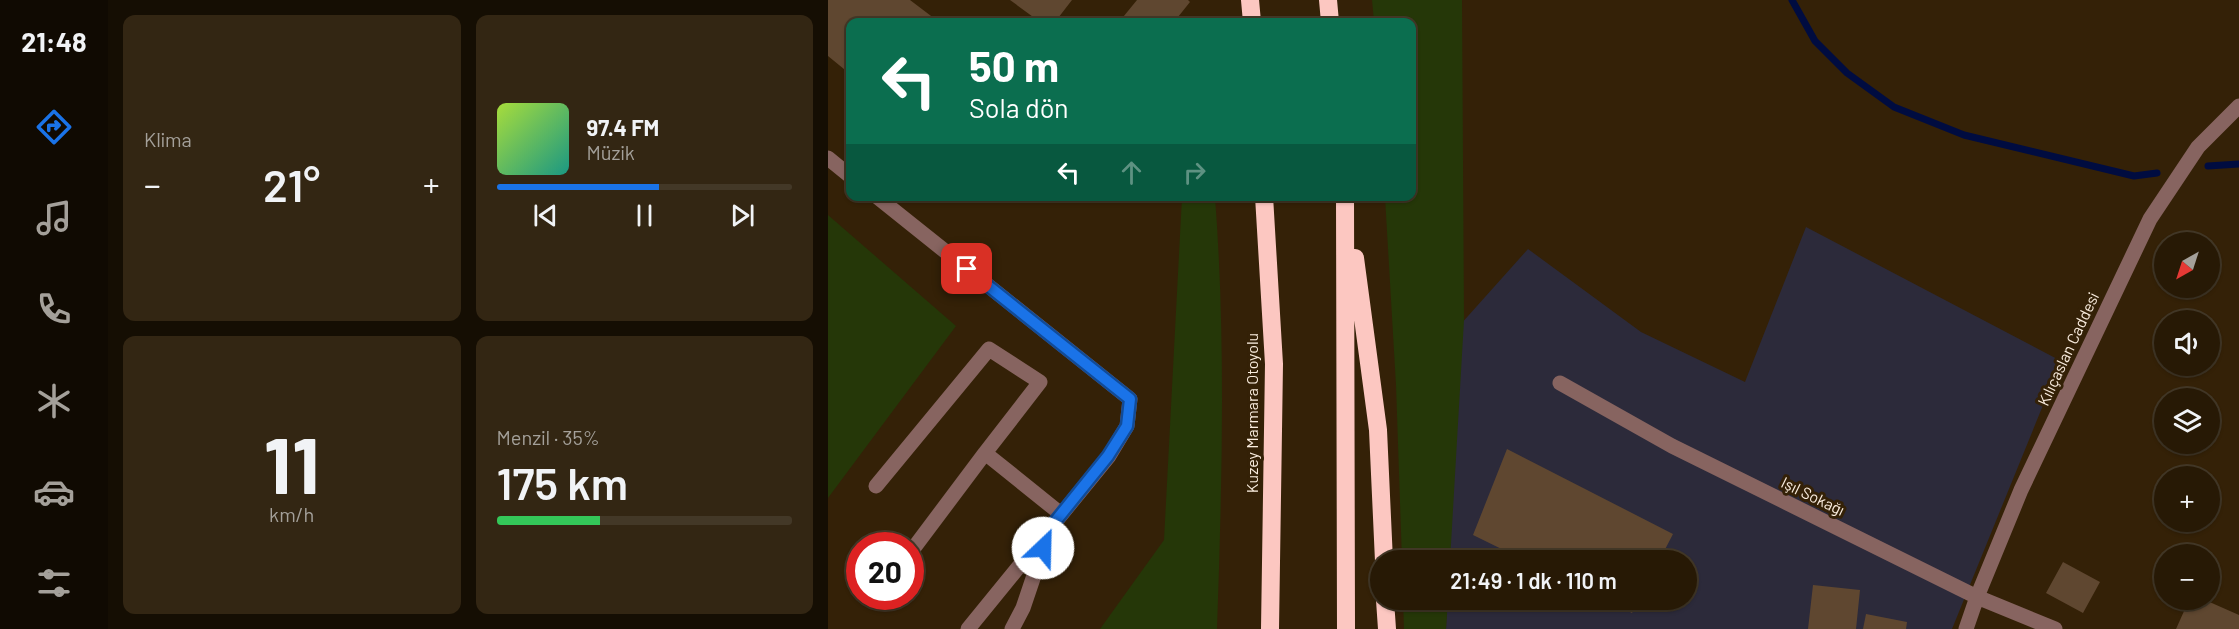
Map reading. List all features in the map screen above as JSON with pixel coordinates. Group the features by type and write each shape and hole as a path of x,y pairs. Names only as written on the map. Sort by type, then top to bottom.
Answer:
{"highway":[{"path":"1250,0 1252,18"},
{"path":"1328,0 1330,18"},
{"name":"Kuzey Marmara Otoyolu","path":"1264,201 1274,364 1270,629"},
{"path":"1346,201 1346,629"},
{"path":"1347,201 1378,430 1383,550"},
{"path":"1386,610 1387,629"}],"street":[{"name":"Kılıçaslan Caddesi","path":"1966,629 2021,490 2150,219 2198,147 2239,106"},
{"path":"828,158 846,173"},
{"path":"882,201 1130,399 1127,426 1108,456 968,629"},
{"path":"876,486 989,348 1040,382 924,534"},
{"name":"Işıl Sokağı","path":"1560,383 1672,446 1977,597 2055,629"},
{"path":"985,453 1061,514"},
{"path":"1012,629 1023,608 1050,528"}],"shaded area":[{"path":"1806,227 2061,361 1952,629 1446,629 1447,610 1697,610 1697,550 1450,550 1460,325 1528,249 1641,332 1745,382"}],"green space":[{"path":"1372,0 1462,0 1464,320 1451,550 1402,550 1396,385 1385,201 1416,201 1416,18 1374,18"},
{"path":"1182,201 1215,201 1222,359 1217,629 1100,629 1164,540"},
{"path":"828,215 956,326 828,498"},
{"path":"1403,610 1447,610 1446,629 1404,629"}],"building":[{"path":"828,0 910,0 934,18 846,18 846,71 828,56"},
{"path":"1010,0 1072,0 1058,18 1035,18"},
{"path":"1137,0 1188,0 1190,2 1177,18 1122,18"},
{"path":"1507,449 1673,534 1665,550 1504,550 1473,535"},
{"path":"2063,562 2100,582 2083,613 2046,593"},
{"path":"1813,585 1860,590 1856,629 1808,629"},
{"path":"2220,607 2239,615 2239,629 2176,629 2185,610 2220,610"},
{"path":"1866,614 1907,622 1906,629 1863,629"}],"waterway":[{"path":"1792,0 1815,41 1847,73 1894,107 1964,135 2134,176 2157,173"},
{"path":"2208,166 2239,164"}],"route":[{"path":"967,269 1130,399 1127,426 1108,456 1050,528 1043,548"}]}
